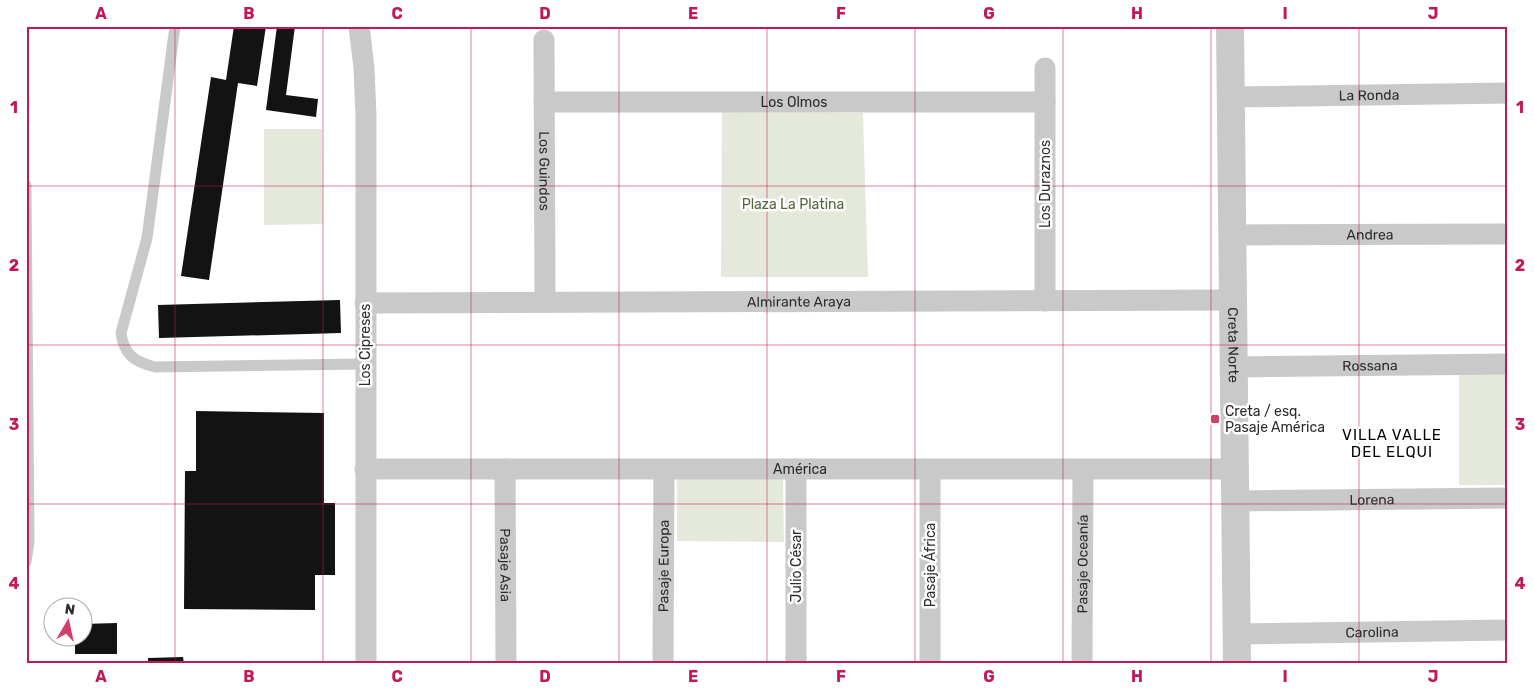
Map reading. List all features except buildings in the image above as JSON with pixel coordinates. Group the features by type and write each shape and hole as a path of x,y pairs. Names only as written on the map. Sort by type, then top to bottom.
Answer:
{"street":[{"name":"Los Cipreses","path":"358,26 364,68 366,116 366,664"},
{"name":"Creta Norte","path":"1230,26 1238,664"},
{"name":"Los Guindos","path":"544,40 544,302"},
{"name":"Los Duraznos","path":"1045,68 1045,301"},
{"name":"La Ronda","path":"1230,97 1508,93"},
{"name":"Los Olmos","path":"544,102 1045,102"},
{"name":"Andrea","path":"1232,235 1508,234"},
{"name":"Almirante Araya","path":"365,303 1233,300"},
{"name":"Rossana","path":"1234,368 1508,364"},
{"name":"América","path":"365,469 1235,469"},
{"name":"Pasaje Asia","path":"505,469 506,662"},
{"name":"Pasaje Europa","path":"663,664 664,469"},
{"name":"Julio César","path":"796,469 796,664"},
{"name":"Pasaje África","path":"930,469 930,662"},
{"name":"Pasaje Oceanía","path":"1082,660 1083,469"},
{"name":"Lorena","path":"1236,501 1508,498"},
{"name":"Carolina","path":"1237,634 1508,630"}],"lane":[{"path":"175,26 147,238 121,333 123,346 129,356 139,363 155,368 365,364"},
{"path":"26,185 29,542 26,562"}],"green space":[{"name":"Plaza La Platina","path":"722,112 863,113 868,277 721,277"},
{"path":"264,129 322,129 323,224 264,225"},
{"path":"1459,372 1508,373 1508,485 1459,485"},
{"path":"677,477 783,477 784,542 677,541"}],"place":[{"name":"Creta / esq. Pasaje América","path":"1215,419"}],"district":[{"name":"VILLA VALLE DEL ELQUI","path":"1392,444"}]}
